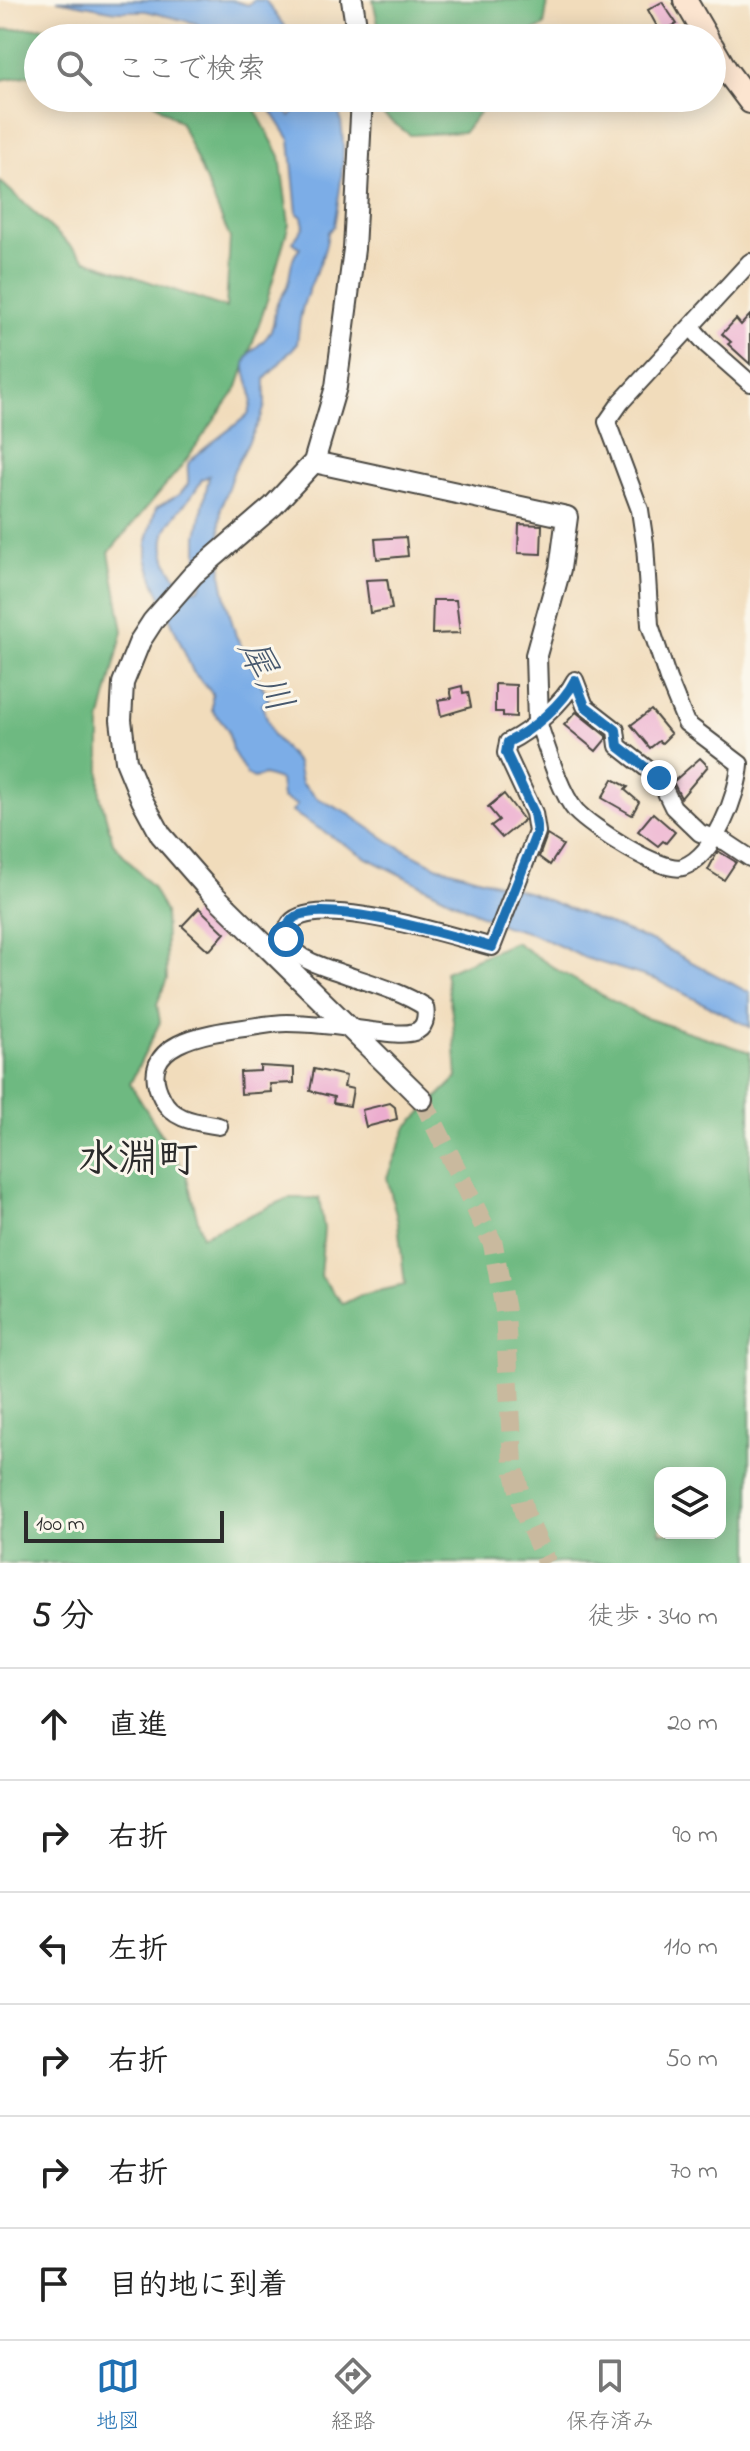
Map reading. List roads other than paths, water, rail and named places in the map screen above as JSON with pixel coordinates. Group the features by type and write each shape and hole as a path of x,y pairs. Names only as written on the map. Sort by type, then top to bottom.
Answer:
{"main road":[{"path":"685,0 699,24"},
{"path":"726,70 750,102"}],"street":[{"path":"352,0 356,24"},
{"path":"361,112 354,249 336,387 314,462 273,506 186,582 166,604 140,641 123,683 121,720 126,761 161,835 210,891 422,1099"},
{"path":"314,462 567,517 560,569 536,655 538,722 552,763 575,810 600,830 665,866 681,868 696,859 715,838 739,786 740,764 686,723 668,679 650,625 640,510 607,422 621,402 750,262"},
{"path":"691,327 750,383"},
{"path":"219,1126 182,1119 166,1106 157,1089 154,1074 169,1049 190,1038 285,1023 392,1033 415,1032 423,1026 427,1015 425,1007 408,996 302,957 286,939 288,924 295,917 313,912 385,918 492,947 537,832 534,813 506,753 508,742 527,733 569,692 575,680 585,706 616,730 618,746 659,778 673,807 700,833 726,842 750,858"}],"water":[{"path":"57,0 231,0 248,5 254,0 265,0 283,24 197,24 146,11 116,11"},
{"path":"272,112 286,112 290,116 294,112 340,112 343,145 334,226 328,232 322,258 303,306 297,344 265,379 265,405 261,418 234,470 221,508 222,579 227,604 236,636 269,699 262,705 273,735 297,763 301,783 317,798 436,866 530,893 656,943 750,993 750,1027 657,980 585,958 534,934 505,926 367,858 292,812 297,805 282,798 280,780 264,775 254,778 247,775 232,750 228,730 212,710 212,693 193,672 153,579 147,558 147,540 156,508 180,494 188,484 188,464 191,460 248,414 252,399 245,370 246,359 271,330 276,306 286,289 293,258 300,248 293,242 304,226 302,217 297,213 290,140","holes":["209,476 197,536 197,561 202,585 190,590 178,579 166,560 165,533 202,479"]}],"tunnel":[{"path":"422,1099 493,1244 505,1311 513,1464 524,1512 547,1563"}],"district":[{"name":"水淵町","path":"138,1157"}],"water label":[{"name":"犀川","path":"267,675"}]}
